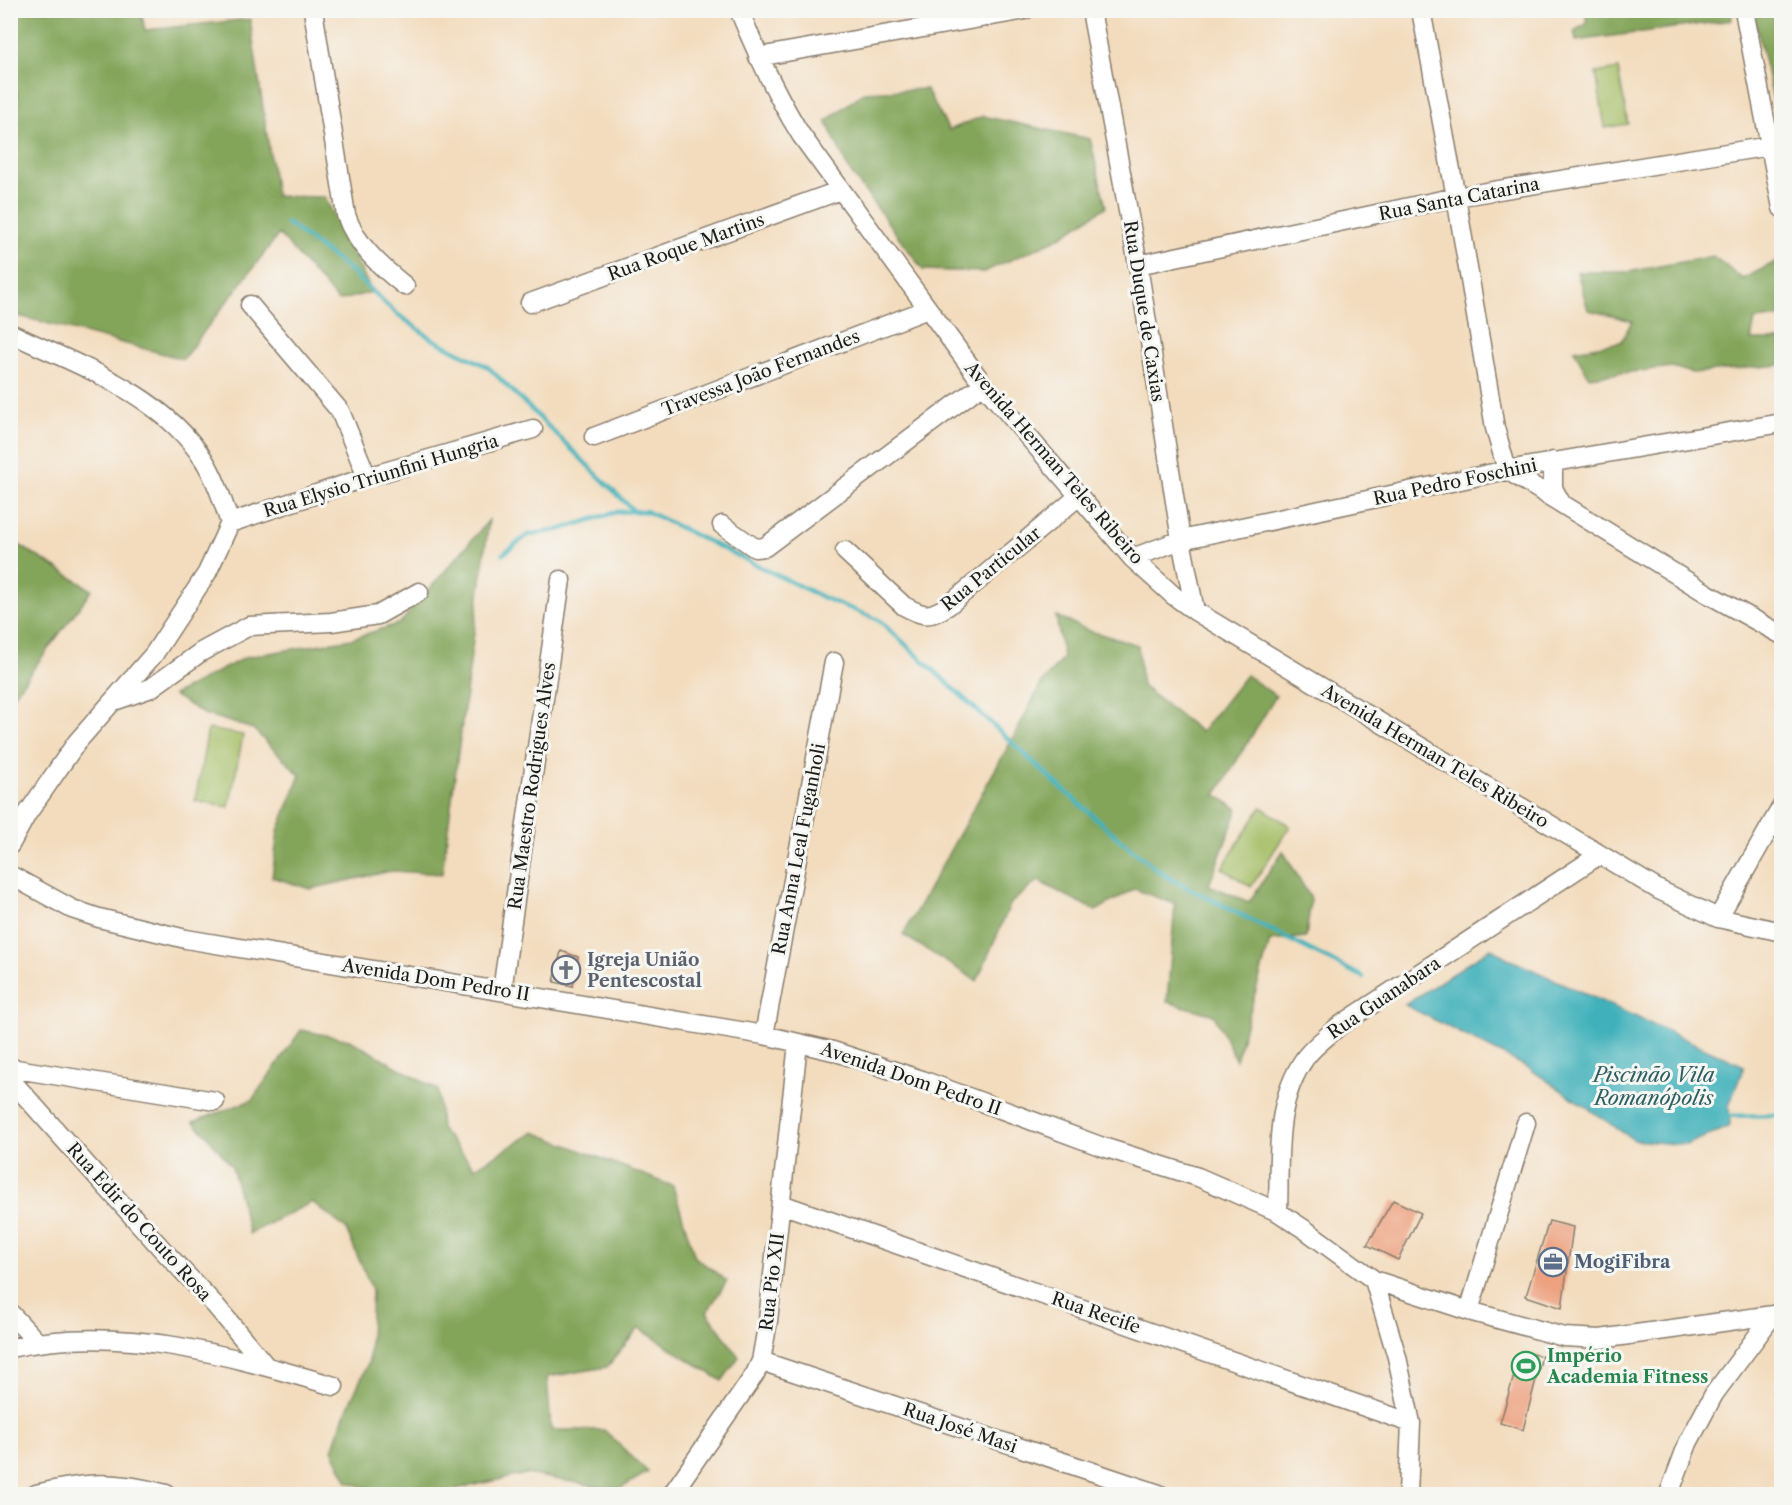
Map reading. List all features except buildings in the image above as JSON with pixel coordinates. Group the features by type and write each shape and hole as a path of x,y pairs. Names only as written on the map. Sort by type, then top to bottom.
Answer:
{"street":[{"path":"313,10 348,223 357,239 375,260 405,286"},
{"name":"Avenida Herman Teles Ribeiro","path":"740,10 758,57 779,100 801,135 983,384 1132,558 1174,596 1195,611 1659,890 1718,918 1782,932"},
{"path":"758,57 1025,10"},
{"name":"Rua Duque de Caxias","path":"1091,10 1138,265 1195,611"},
{"path":"1421,10 1456,197 1495,428 1507,470 1727,605 1782,635"},
{"path":"1744,10 1775,145 1782,208"},
{"name":"Rua Santa Catarina","path":"1138,265 1456,197 1775,145"},
{"name":"Rua Roque Martins","path":"530,303 841,190"},
{"path":"250,305 340,411 367,477"},
{"name":"Travessa João Fernandes","path":"594,437 928,309"},
{"path":"10,333 129,390 160,411 183,432 204,460 218,487 230,523 207,573 154,654 77,742 27,814 10,845"},
{"path":"722,525 755,548 765,547 983,384"},
{"name":"Rua Pedro Foschini","path":"1132,558 1182,540 1507,470 1782,423"},
{"name":"Rua Elysio Triunfini Hungria","path":"230,523 367,477 532,429"},
{"path":"1553,462 1553,488 1561,503"},
{"name":"Rua Particular","path":"845,551 904,606 916,613 934,615 1079,496"},
{"name":"Rua Maestro Rodrigues Alves","path":"502,991 561,580"},
{"path":"112,702 151,688 201,652 249,626 331,622 378,615 419,592"},
{"name":"Rua Anna Leal Fuganholi","path":"764,1035 834,662"},
{"path":"1718,918 1782,806"},
{"name":"Rua Guanabara","path":"1278,1212 1278,1153 1281,1119 1293,1081 1306,1058 1339,1026 1599,855"},
{"name":"Avenida Dom Pedro II","path":"10,875 72,909 99,918 186,939 764,1035 833,1051 922,1080 1100,1146 1198,1177 1278,1212 1374,1280 1469,1311 1564,1337 1600,1339 1777,1314"},
{"name":"Rua Pio XII","path":"677,1492 755,1374 761,1361 768,1321 798,1043"},
{"path":"10,1068 215,1101"},
{"name":"Rua Edir do Couto Rosa","path":"10,1079 215,1305 266,1366"},
{"path":"1469,1311 1526,1123"},
{"name":"Rua Recife","path":"781,1204 1411,1423"},
{"path":"1374,1280 1397,1357 1411,1423 1408,1494"},
{"path":"10,1313 37,1342"},
{"path":"1669,1494 1688,1443 1714,1394 1777,1314"},
{"path":"10,1348 37,1342 97,1338 157,1343 216,1353 334,1386"},
{"name":"Rua José Masi","path":"761,1361 1160,1494"},
{"path":"36,1494 73,1485 105,1484 122,1484 166,1494"}],"green space":[{"path":"10,11 141,11 145,30 250,19 276,196 325,197 372,292 338,301 279,234 183,359 11,314 10,95 17,95 11,59"},
{"path":"1584,11 1731,11 1732,20 1576,41 1574,31 1588,23"},
{"path":"1753,11 1781,11 1781,133"},
{"path":"1618,69 1628,124 1605,128 1596,73"},
{"path":"926,89 949,130 983,116 1090,139 1106,207 1057,239 984,272 923,270 849,170 826,121 864,92"},
{"path":"1713,256 1743,279 1781,259 1781,317 1755,320 1751,340 1781,340 1781,365 1692,373 1672,367 1589,377 1574,350 1621,342 1632,321 1588,310 1577,272 1628,272"},
{"path":"489,520 442,874 391,871 310,889 272,877 278,831 300,775 253,729 204,714 173,695 246,657 351,639 400,623"},
{"path":"11,540 92,590 10,699"},
{"path":"1056,616 1090,631 1138,645 1142,686 1201,732 1246,675 1276,696 1216,795 1238,809 1209,885 1249,902 1283,851 1311,899 1306,937 1270,941 1236,1060 1214,1015 1167,1002 1175,904 1134,889 1096,911 1038,881 1011,903 977,981 903,935 1041,684 1063,658"},
{"path":"208,729 243,735 229,807 195,801"},
{"path":"1261,807 1290,826 1251,887 1222,868"},
{"path":"301,1030 350,1040 438,1090 441,1129 475,1168 534,1132 673,1186 695,1257 727,1281 707,1312 739,1357 722,1381 639,1328 607,1367 547,1377 551,1430 604,1430 648,1472 618,1490 526,1474 432,1494 388,1494 348,1482 332,1450 343,1418 369,1361 372,1290 346,1229 312,1202 249,1234 232,1167 206,1134 193,1122 252,1100"}],"water":[{"name":"Piscinão Vila Romanópolis","path":"1491,948 1509,959 1744,1066 1729,1106 1730,1126 1686,1145 1634,1140 1527,1067 1405,1005"}],"waterway":[{"path":"287,223 346,267 396,313 432,339 488,367 634,511"},
{"path":"503,554 528,535 562,529 616,512 646,511 824,598 879,620 1057,784 1125,844 1167,877 1363,977"},
{"path":"1724,1116 1782,1115"}],"place":[{"name":"Igreja União Pentescostal","path":"566,970"},
{"name":"MogiFibra","path":"1553,1262"},
{"name":"Império Academia Fitness","path":"1526,1366"}]}
